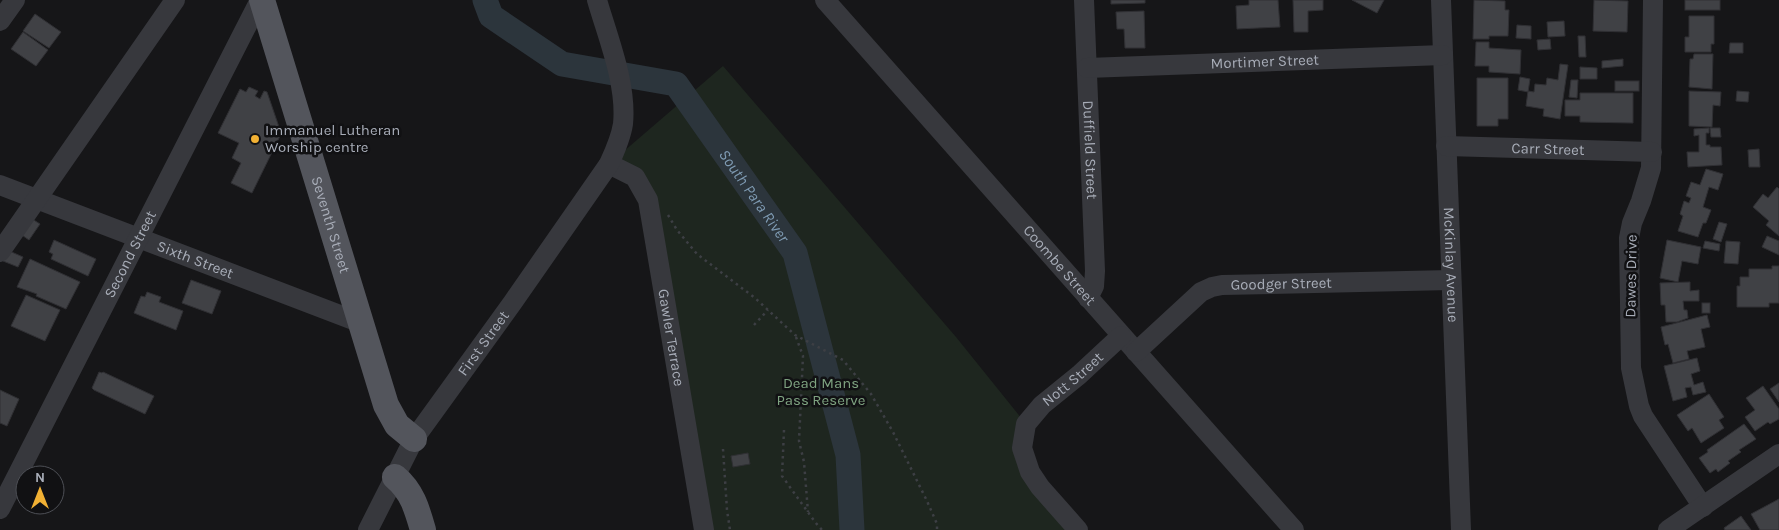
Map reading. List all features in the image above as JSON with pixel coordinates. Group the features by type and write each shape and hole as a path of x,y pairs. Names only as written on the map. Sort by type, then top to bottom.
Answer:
{"main road":[{"name":"Seventh Street","path":"261,0 386,405 396,425 414,439"},
{"path":"395,477 405,486 415,504 423,530"}],"street":[{"path":"0,21 15,0"},
{"path":"0,252 175,0"},
{"name":"Second Street","path":"0,509 261,0"},
{"name":"First Street","path":"368,530 414,439 513,302 609,164 618,144 623,126 624,104 618,74 597,0"},
{"name":"Coombe Street","path":"825,0 1294,530"},
{"name":"Duffield Street","path":"1084,0 1095,271 1094,286 1088,298"},
{"name":"McKinlay Avenue","path":"1441,0 1461,530"},
{"name":"Dawes Drive","path":"1653,0 1651,168 1648,182 1632,223 1629,238 1632,377 1639,406 1644,416 1703,507"},
{"name":"Mortimer Street","path":"1087,68 1443,55"},
{"name":"Carr Street","path":"1446,146 1652,152"},
{"name":"Gawler Terrace","path":"609,164 635,177 648,200 704,530"},
{"name":"Sixth Street","path":"0,185 361,324"},
{"name":"Goodger Street","path":"1136,352 1201,292 1212,287 1222,285 1451,280"},
{"name":"Nott Street","path":"1078,530 1040,487 1030,472 1022,448 1026,424 1042,405 1121,336"},
{"path":"1668,530 1779,454"}],"path":[{"path":"665,207 677,230 697,254 768,310 796,335 844,360 871,394 893,432 927,501 937,524 937,530"},
{"path":"754,325 768,310"},
{"path":"796,335 803,356 799,441 804,462 808,512"},
{"path":"784,430 782,476 822,530"},
{"path":"723,449 730,530"}],"green space":[{"name":"Dead Mans Pass Reserve","path":"723,66 956,337 1026,424 1022,448 1078,530 704,530 648,200 609,164"}],"building":[{"path":"1111,0 1145,0 1145,3 1111,4"},
{"path":"1249,0 1278,0 1280,27 1237,29 1236,6 1249,5"},
{"path":"1293,0 1323,0 1323,10 1308,11 1308,32 1294,32"},
{"path":"1352,0 1384,0 1377,13"},
{"path":"1474,0 1505,1 1505,10 1509,10 1508,36 1489,36 1489,39 1473,39"},
{"path":"1594,0 1628,1 1627,32 1593,31"},
{"path":"1685,0 1720,0 1720,10 1685,10"},
{"path":"1144,11 1145,48 1125,48 1124,29 1117,29 1116,12"},
{"path":"35,14 61,32 49,48 23,31"},
{"path":"1689,16 1714,16 1714,44 1711,44 1711,52 1685,52 1685,37 1689,37"},
{"path":"1564,21 1565,36 1548,37 1547,22"},
{"path":"1517,25 1531,26 1531,39 1516,38"},
{"path":"23,32 48,50 36,66 11,49"},
{"path":"1578,36 1585,36 1586,57 1579,57"},
{"path":"1550,39 1551,49 1538,50 1537,40"},
{"path":"1476,42 1489,42 1489,48 1521,50 1520,74 1489,72 1489,66 1475,66"},
{"path":"1730,43 1743,43 1743,53 1729,53"},
{"path":"1694,54 1713,54 1712,89 1689,87 1690,59 1693,59"},
{"path":"1623,59 1623,66 1602,68 1602,61"},
{"path":"1560,64 1568,65 1560,119 1543,116 1544,109 1526,106 1528,91 1534,92 1535,84 1546,85 1547,78 1558,80"},
{"path":"1580,67 1597,68 1597,79 1580,79"},
{"path":"1520,77 1530,79 1528,92 1518,90"},
{"path":"1477,78 1508,78 1508,119 1498,119 1498,126 1477,126"},
{"path":"1571,80 1578,80 1577,98 1569,97"},
{"path":"1615,81 1639,81 1639,91 1615,91"},
{"name":"Immanuel Lutheran Worship centre","path":"249,87 258,91 255,96 260,99 264,91 267,92 279,127 277,132 281,134 252,193 231,183 241,163 232,158 239,143 218,133 240,89 246,92"},
{"path":"1689,91 1721,92 1720,106 1713,105 1712,127 1689,126"},
{"path":"1737,91 1749,92 1748,102 1736,101"},
{"path":"1580,93 1633,93 1633,123 1580,122 1580,116 1565,116 1565,100 1580,100"},
{"path":"1709,128 1709,133 1706,133 1706,145 1721,147 1722,165 1688,167 1687,152 1699,152 1699,135 1694,136 1694,129"},
{"path":"1710,128 1720,128 1721,137 1711,137"},
{"path":"1759,149 1760,167 1749,167 1748,150"},
{"path":"1706,169 1723,174 1718,190 1709,187 1703,207 1711,210 1706,223 1703,223 1698,237 1678,231 1683,216 1680,214 1684,201 1689,203 1691,198 1686,196 1691,182 1700,185"},
{"path":"1777,187 1779,189 1779,236 1766,225 1769,221 1753,207 1763,194 1768,198"},
{"path":"29,217 40,224 29,240 19,233"},
{"path":"1719,222 1727,224 1721,242 1713,239"},
{"path":"1767,236 1779,241 1779,255 1762,247"},
{"path":"54,240 96,259 88,276 51,259 53,254 49,252"},
{"path":"1667,240 1701,247 1698,264 1682,261 1678,282 1660,278"},
{"path":"1705,241 1720,244 1719,251 1703,248"},
{"path":"1726,241 1740,242 1738,264 1724,263"},
{"path":"7,250 23,257 18,267 3,261"},
{"path":"30,259 80,282 66,309 36,296 37,294 17,287"},
{"path":"1772,266 1779,266 1779,303 1769,303 1769,307 1737,307 1737,286 1740,286 1740,277 1749,277 1749,269 1772,269"},
{"path":"191,280 221,291 212,314 182,303"},
{"path":"1690,282 1690,291 1699,290 1699,301 1683,301 1684,310 1687,310 1688,318 1677,322 1666,322 1665,305 1661,305 1660,283"},
{"path":"147,292 161,297 159,302 183,311 176,330 134,313 141,296 145,297"},
{"path":"26,295 60,310 45,341 11,326"},
{"path":"1702,303 1710,303 1710,313 1702,313"},
{"path":"1707,315 1710,327 1701,329 1705,347 1687,351 1689,359 1673,363 1668,344 1665,345 1661,327"},
{"path":"1697,358 1700,371 1691,374 1694,385 1703,382 1706,392 1693,395 1691,387 1685,388 1687,397 1673,401 1664,366"},
{"path":"99,372 103,372 154,396 145,414 94,390 92,388"},
{"path":"1779,383 1779,402 1770,389"},
{"path":"1763,386 1779,409 1779,419 1770,424 1768,422 1755,431 1745,417 1755,410 1746,398"},
{"path":"0,390 19,399 7,426 0,423"},
{"path":"1709,394 1724,417 1719,420 1724,428 1701,443 1692,428 1688,431 1677,415"},
{"path":"1744,424 1756,439 1739,450 1741,452 1728,461 1730,463 1718,472 1716,469 1710,473 1699,458 1708,452 1707,450"},
{"path":"748,453 750,464 733,467 731,456"},
{"path":"1779,499 1779,530 1760,530 1751,514"},
{"path":"1741,516 1751,530 1725,530 1724,528"}],"waterway":[{"name":"South Para River","path":"485,0 491,16 562,64 676,84 795,253 848,455 852,530"}],"place":[{"name":"Immanuel Lutheran Worship centre","path":"255,139"}]}
